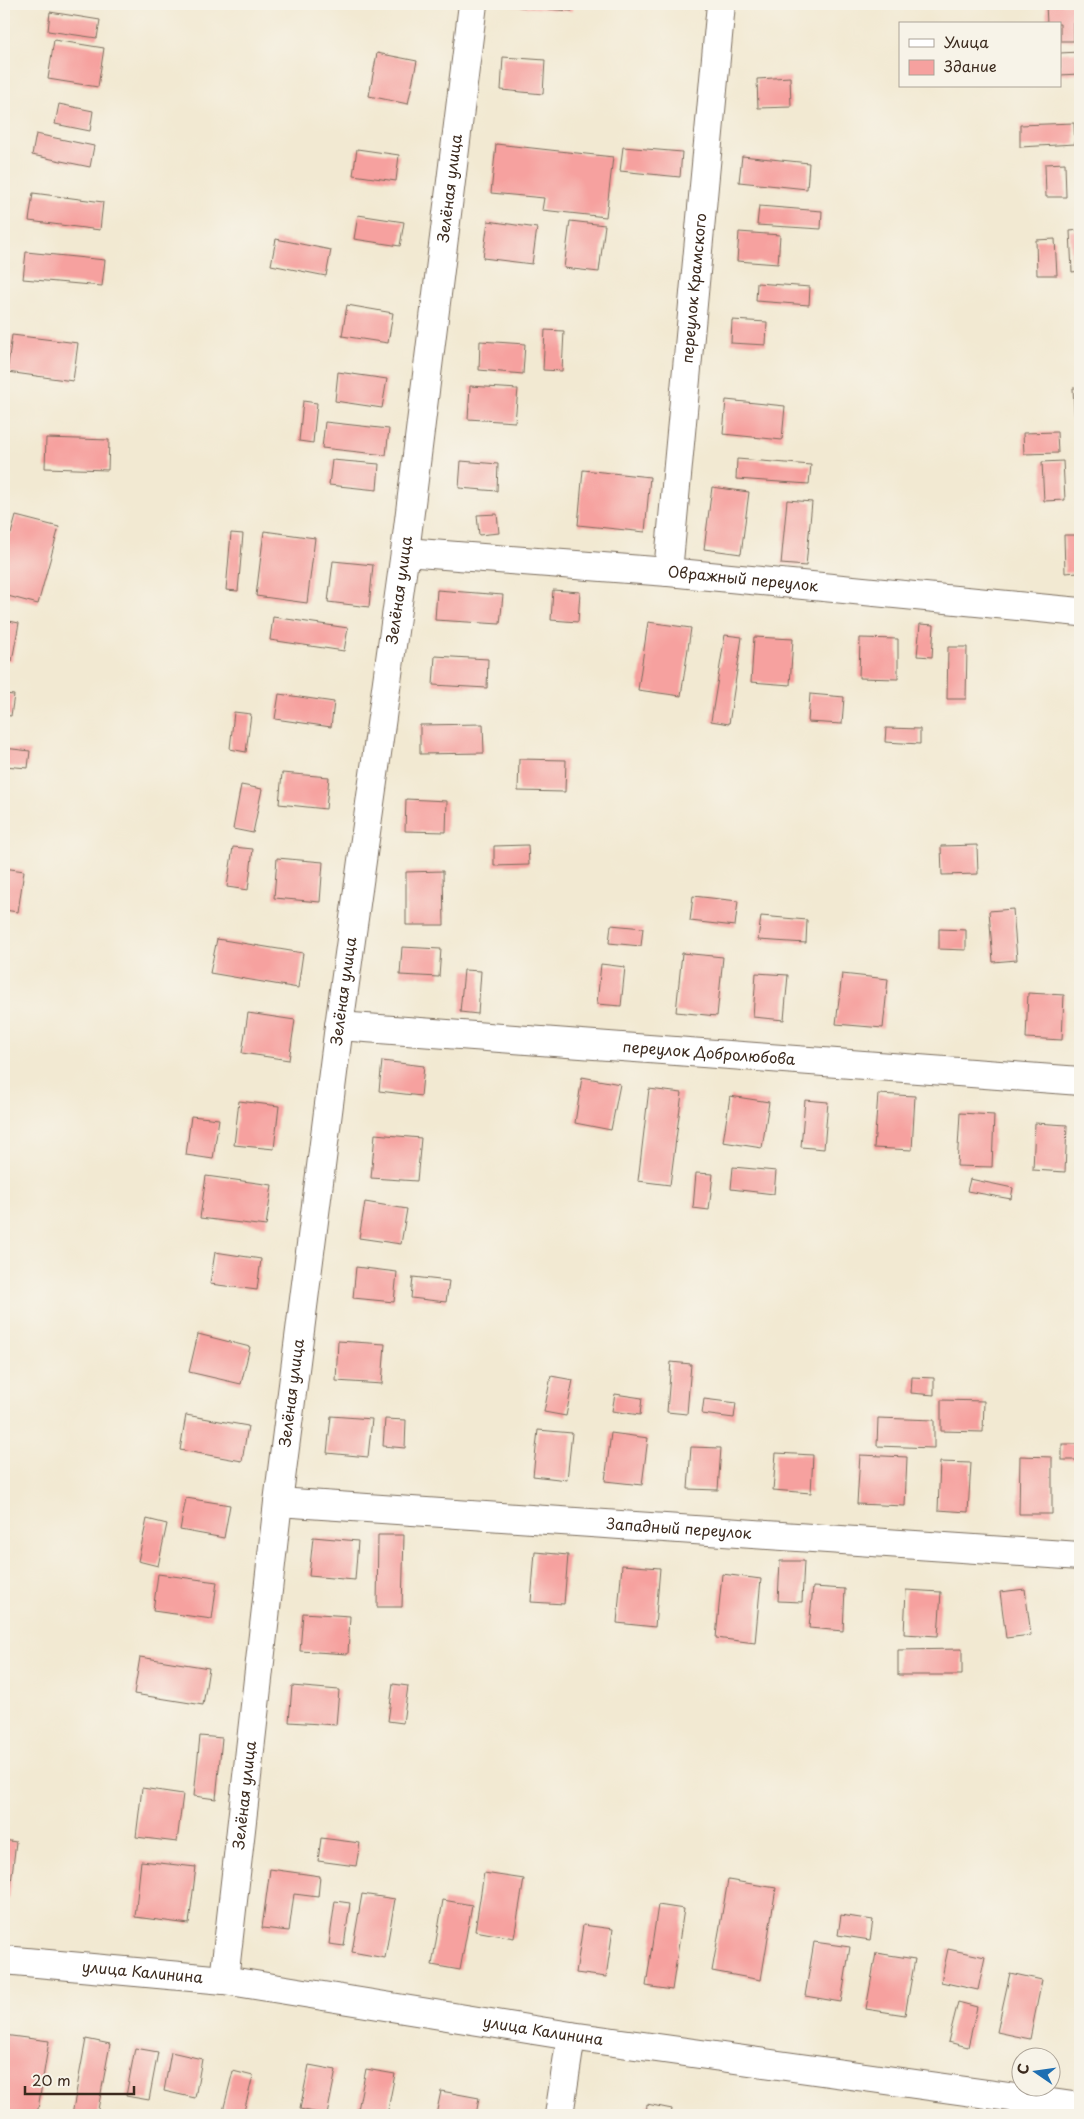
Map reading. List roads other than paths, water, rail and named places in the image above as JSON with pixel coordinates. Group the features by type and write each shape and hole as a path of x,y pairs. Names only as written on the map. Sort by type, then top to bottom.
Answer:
{"street":[{"name":"Зелёная улица","path":"224,1980 278,1502 339,1026 405,552 473,4"},
{"name":"переулок Крамского","path":"668,572 721,4"},
{"name":"Овражный переулок","path":"405,552 668,572 1080,612"},
{"name":"переулок Добролюбова","path":"339,1026 1080,1081"},
{"name":"Западный переулок","path":"278,1502 1080,1556"},
{"name":"улица Калинина","path":"4,1960 224,1980 1035,2108 1080,2107"},
{"path":"559,2115 571,2036"}]}
